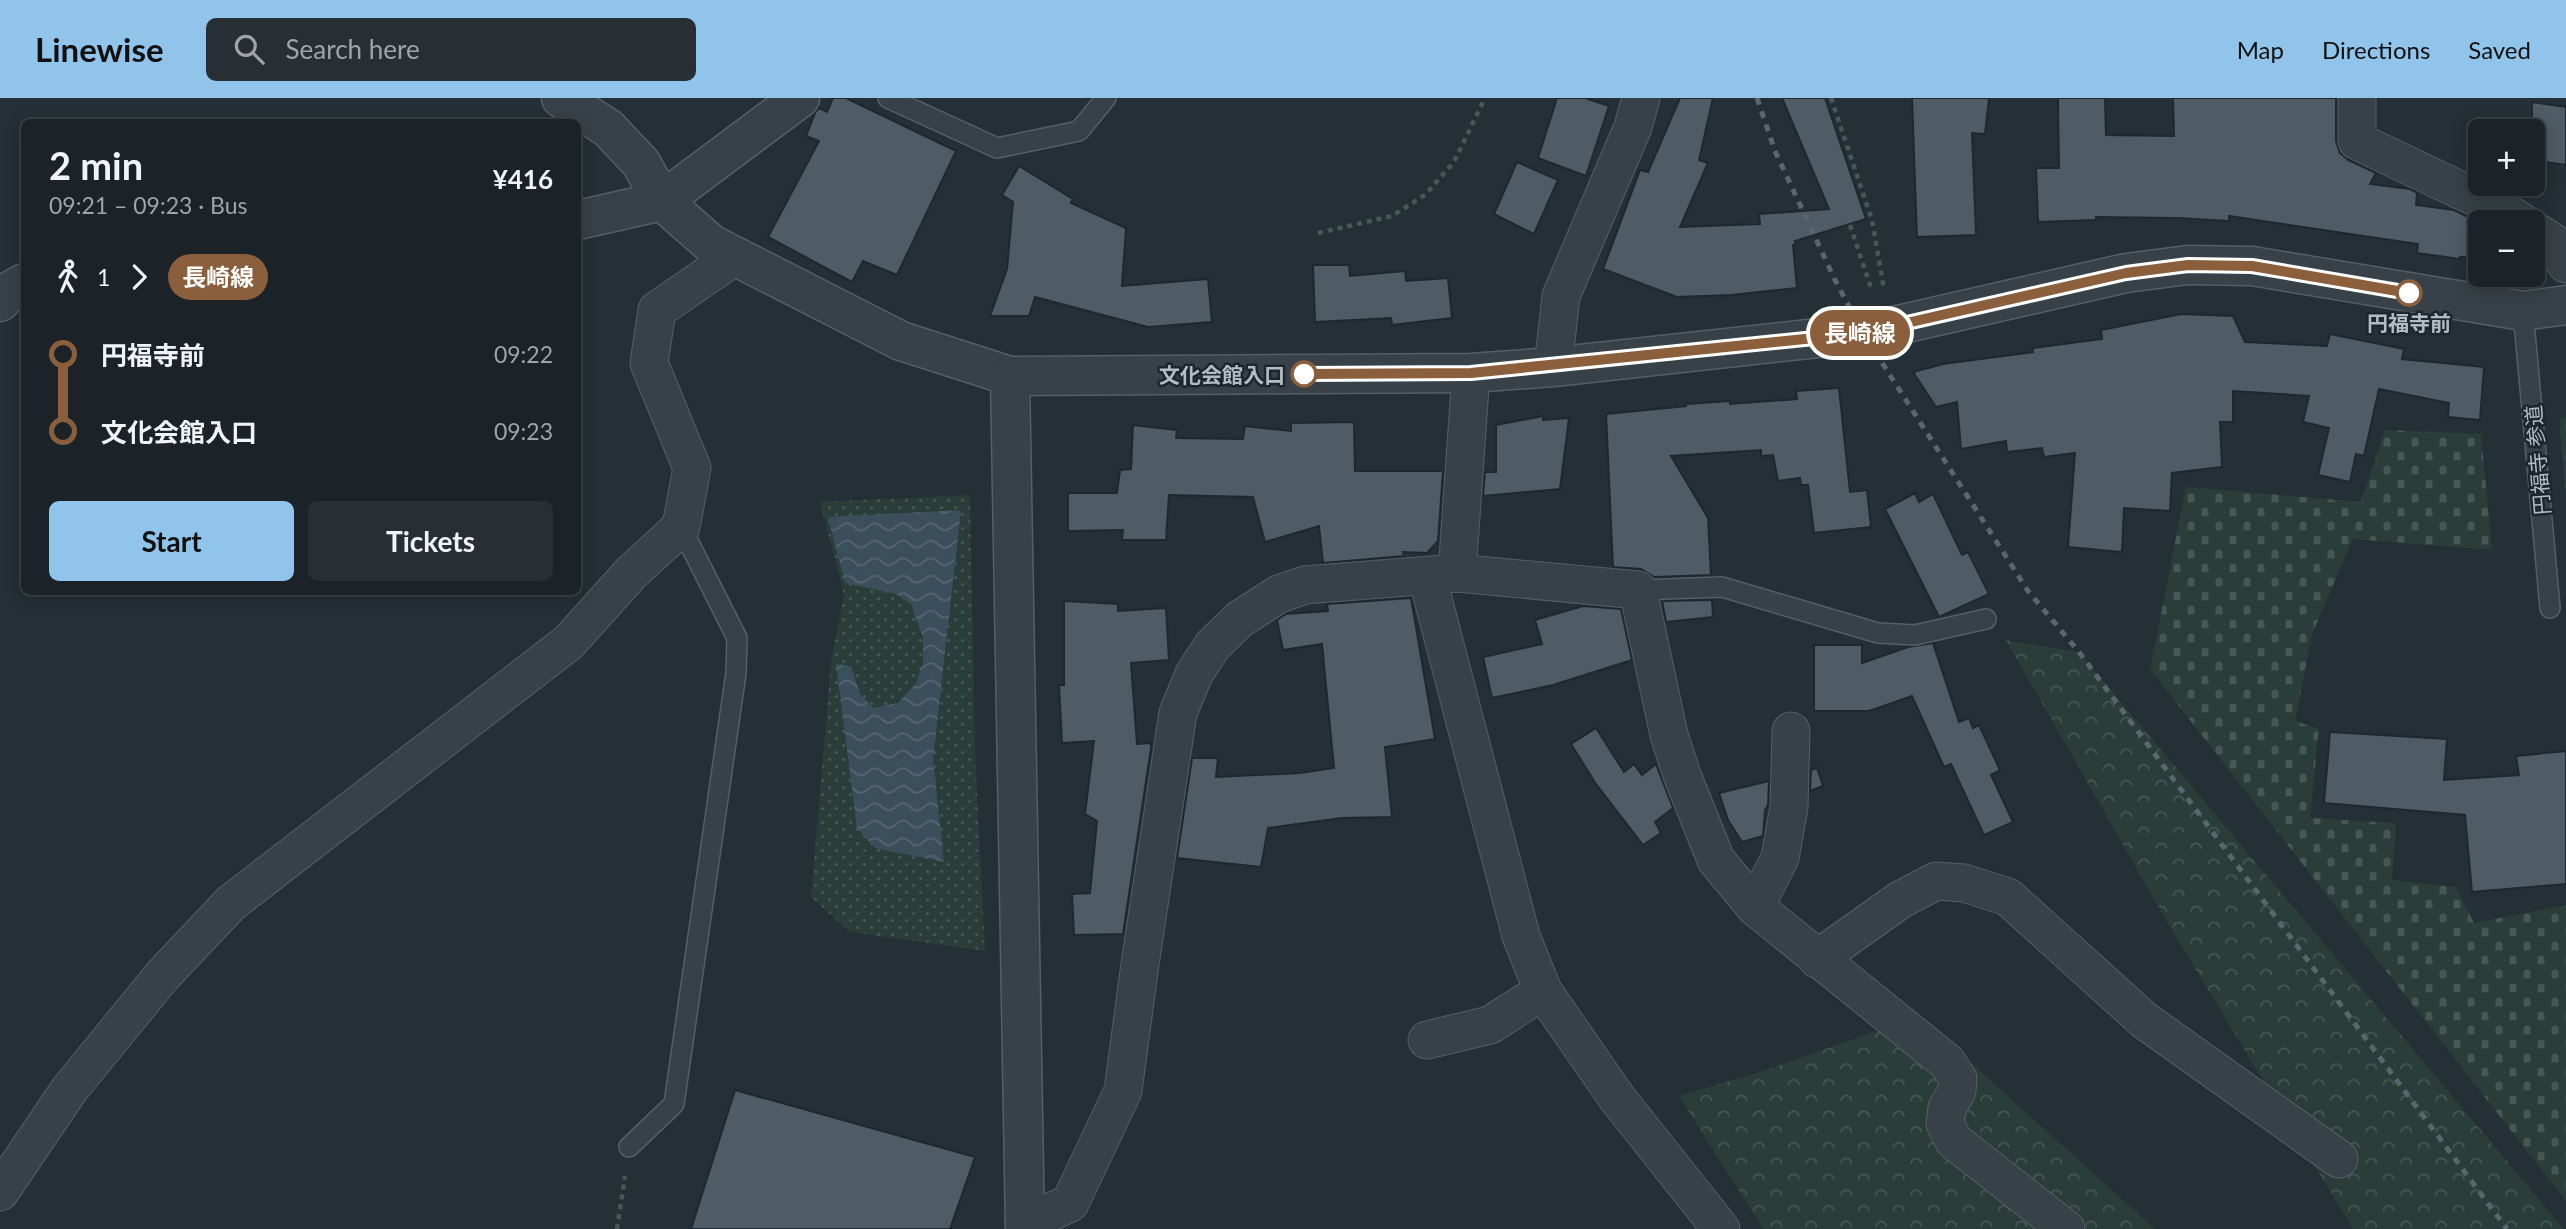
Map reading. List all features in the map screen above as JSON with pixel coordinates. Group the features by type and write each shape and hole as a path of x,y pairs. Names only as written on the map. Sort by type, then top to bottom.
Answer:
{"street":[{"path":"561,98 608,128 640,163 662,201 711,244 901,341 1010,376 1471,373 1553,367 1863,333 2126,273 2188,265 2252,266 2523,311 2566,305"},
{"path":"581,219 662,201 800,98"},
{"path":"1553,367 1561,296 1633,127 1641,98"},
{"path":"2357,98 2357,141 2502,210"},
{"path":"2545,237 2554,243 2566,264"},
{"path":"0,1192 69,1090 162,976 231,903 569,642 631,573 681,527 692,468 649,363 657,310 734,257"},
{"path":"0,302 10,291 21,285"},
{"path":"1471,373 1442,575 1521,936 1543,991 1617,1098 1721,1229"},
{"path":"1010,376 1025,1227 1070,1203 1123,1091 1178,713 1194,674 1213,645 1240,619 1279,594 1306,585 1442,575 1638,590 1669,735 1716,860 1755,907 1947,1062 1958,1079 1957,1091 1947,1108 1945,1124 1954,1141 2066,1229"},
{"path":"1755,907 1780,858 1789,807 1791,731"},
{"path":"1817,958 1900,900 1936,881 1964,883 2008,897 2144,1020 2339,1159"},
{"path":"1427,1040 1490,1024 1543,991"}],"lane":[{"path":"888,98 997,148 1079,131 1106,98"},
{"name":"円福寺 参道","path":"2523,311 2550,608"},
{"path":"629,1147 674,1104 736,673 737,638 681,527"},
{"path":"1638,590 1723,587 1878,633 1915,635 1986,619"}],"path":[{"path":"1318,233 1392,216 1425,195 1454,162 1485,98"},
{"path":"1831,98 1872,220 1884,290"},
{"path":"1850,225 1872,292"},
{"path":"617,1229 629,1147"}],"green space":[{"path":"2566,417 2566,501 2559,420"},
{"path":"2385,430 2481,434 2492,550 2353,539 2312,634 2295,721 2319,729 2310,818 2396,823 2392,880 2456,887 2474,923 2566,905 2566,1201 2150,669 2186,487 2361,502"},
{"path":"970,495 975,752 985,951 850,932 811,897 831,662 844,595 820,502"},
{"path":"2006,640 2079,652 2564,1229 2353,1229 2167,922"},
{"path":"1919,1016 2155,1229 1763,1229 1679,1096 1769,1069"}],"water":[{"path":"961,510 933,759 944,862 875,848 857,828 836,664 851,666 860,694 873,708 898,703 916,683 923,663 923,638 911,604 896,594 845,583 828,517"}],"building":[{"path":"833,98 846,98 956,151 897,275 863,261 852,282 768,237 819,141 806,136 815,113 819,108 827,112"},
{"path":"1557,98 1585,98 1609,106 1586,176 1538,158"},
{"path":"1680,98 1713,98 1699,160 1708,163 1680,227 1760,224 1759,214 1829,209 1782,98 1825,98 1866,219 1795,241 1793,245 1797,288 1732,295 1677,297 1603,269 1640,170 1648,172"},
{"path":"1912,98 1989,98 1985,134 1972,133 1976,235 1917,237"},
{"path":"2058,98 2105,98 2106,135 2174,136 2173,98 2336,98 2336,141 2340,153 2348,160 2376,173 2370,184 2410,189 2417,193 2416,205 2454,210 2468,217 2468,257 2460,259 2417,253 2418,244 2229,216 2229,221 2096,217 2096,220 2038,222 2036,168 2059,168"},
{"path":"2532,102 2566,107 2566,165 2545,162 2545,119 2532,119"},
{"path":"1517,162 1558,180 1534,234 1494,214"},
{"path":"1019,166 1073,199 1071,203 1126,228 1122,286 1208,279 1212,322 1148,327 1035,297 1029,316 990,316 1007,269 1013,202 1002,195"},
{"path":"1313,265 1349,265 1350,276 1405,271 1406,281 1448,278 1452,318 1392,325 1391,318 1315,322"},
{"path":"2181,314 2233,316 2245,342 2327,346 2330,334 2404,349 2402,359 2484,367 2480,420 2448,417 2449,403 2379,389 2364,456 2356,454 2350,482 2318,475 2329,428 2303,422 2309,396 2233,391 2233,422 2220,422 2222,467 2172,473 2170,511 2124,508 2122,552 2068,547 2075,453 2044,457 2042,448 2007,452 2006,441 1961,449 1957,402 1936,407 1913,372 1943,364 2033,352 2033,348 2102,339 2101,330"},
{"path":"1839,388 1850,492 1867,490 1871,527 1814,533 1808,485 1801,485 1800,478 1778,481 1773,455 1761,456 1761,450 1671,456 1708,518 1711,575 1654,577 1641,569 1613,567 1606,414 1686,404 1797,399 1796,391"},
{"path":"1543,416 1543,420 1569,418 1560,489 1483,496 1485,472 1496,472 1496,425"},
{"path":"1354,422 1355,471 1443,471 1438,541 1427,553 1403,552 1404,556 1323,563 1319,526 1265,542 1253,497 1169,495 1166,540 1122,540 1123,530 1068,531 1068,493 1117,493 1120,470 1131,469 1133,425 1177,430 1176,438 1243,439 1245,426 1291,431 1291,423"},
{"path":"1915,493 1919,502 1933,494 1962,555 1968,552 1989,594 1939,617 1885,509"},
{"path":"1411,598 1435,739 1385,747 1392,817 1342,818 1268,828 1261,867 1177,858 1192,758 1218,758 1216,777 1300,773 1334,768 1322,644 1283,650 1277,620 1286,614 1328,611 1327,604"},
{"path":"1712,600 1713,617 1666,622 1662,601"},
{"path":"1064,601 1118,604 1118,611 1166,608 1169,660 1131,663 1137,744 1151,743 1151,748 1123,934 1074,935 1072,894 1090,893 1097,821 1085,814 1094,741 1062,743 1059,685 1064,685"},
{"path":"1583,606 1621,609 1632,660 1553,685 1492,698 1483,657 1542,644 1535,620"},
{"path":"1933,643 1959,722 1969,718 1973,728 1979,725 2000,770 1991,775 2013,822 1984,835 1951,764 1944,767 1912,696 1869,711 1814,711 1814,645 1862,645 1862,663 1908,647"},
{"path":"1596,728 1624,772 1634,764 1642,775 1656,764 1673,808 1655,822 1661,833 1643,845 1596,784 1571,744"},
{"path":"2330,732 2447,739 2444,780 2519,775 2516,756 2566,751 2566,884 2472,892 2465,815 2324,803"},
{"path":"1817,768 1823,786 1810,791 1811,770"},
{"path":"1769,781 1763,836 1742,842 1728,820 1719,793"},
{"path":"735,1090 975,1157 950,1229 691,1229"}],"railway":[{"path":"1757,98 1775,151 1835,280 1863,333 2028,591 2079,652 2507,1229"}],"bus line":[{"name":"長崎線","path":"1304,374 1471,373 1553,367 1863,333 2126,273 2188,265 2252,266 2409,293"}],"place":[{"name":"円福寺前","path":"2409,293"},
{"name":"文化会館入口","path":"1304,374"}]}
